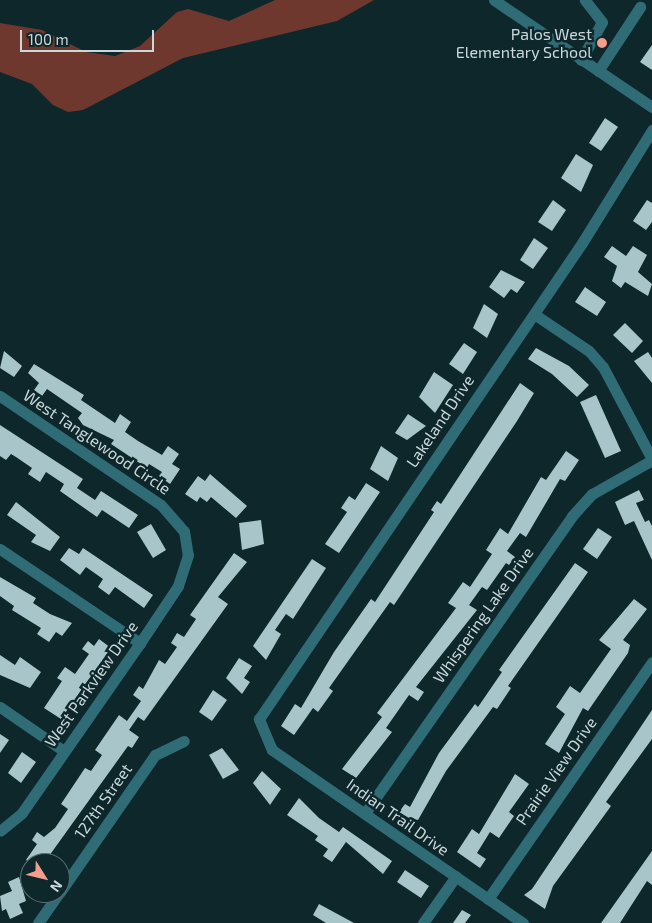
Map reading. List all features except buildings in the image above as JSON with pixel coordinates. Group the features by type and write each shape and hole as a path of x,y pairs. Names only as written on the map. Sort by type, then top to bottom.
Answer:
{"street":[{"path":"494,0 507,4 581,60 652,107"},
{"path":"581,60 602,22 585,0"},
{"path":"598,71 640,7"},
{"name":"Lakeland Drive","path":"261,731 265,706 534,314 652,130"},
{"path":"534,314 589,351 603,366 652,460"},
{"name":"West Tanglewood Circle","path":"0,396 161,505 184,531 188,543"},
{"name":"Whispering Lake Drive","path":"365,813 572,516 592,494 652,460"},
{"name":"West Parkview Drive","path":"0,831 22,813 178,586 188,543"},
{"path":"0,549 140,643"},
{"name":"Prairie View Drive","path":"488,899 652,662"},
{"path":"0,708 64,752"},
{"name":"Indian Trail Drive","path":"261,731 272,750 523,923"},
{"name":"127th Street","path":"70,878 155,755 184,742"},
{"path":"424,923 456,876"},
{"name":"127th Street","path":"38,923 52,903"}],"shaded area":[{"path":"275,0 374,0 337,21 183,58 83,110 68,112 53,105 32,84 0,72 0,23 42,30 86,52 115,56 140,46 177,12 188,9 229,21"}],"place":[{"name":"Palos West Elementary School","path":"602,43"}]}
